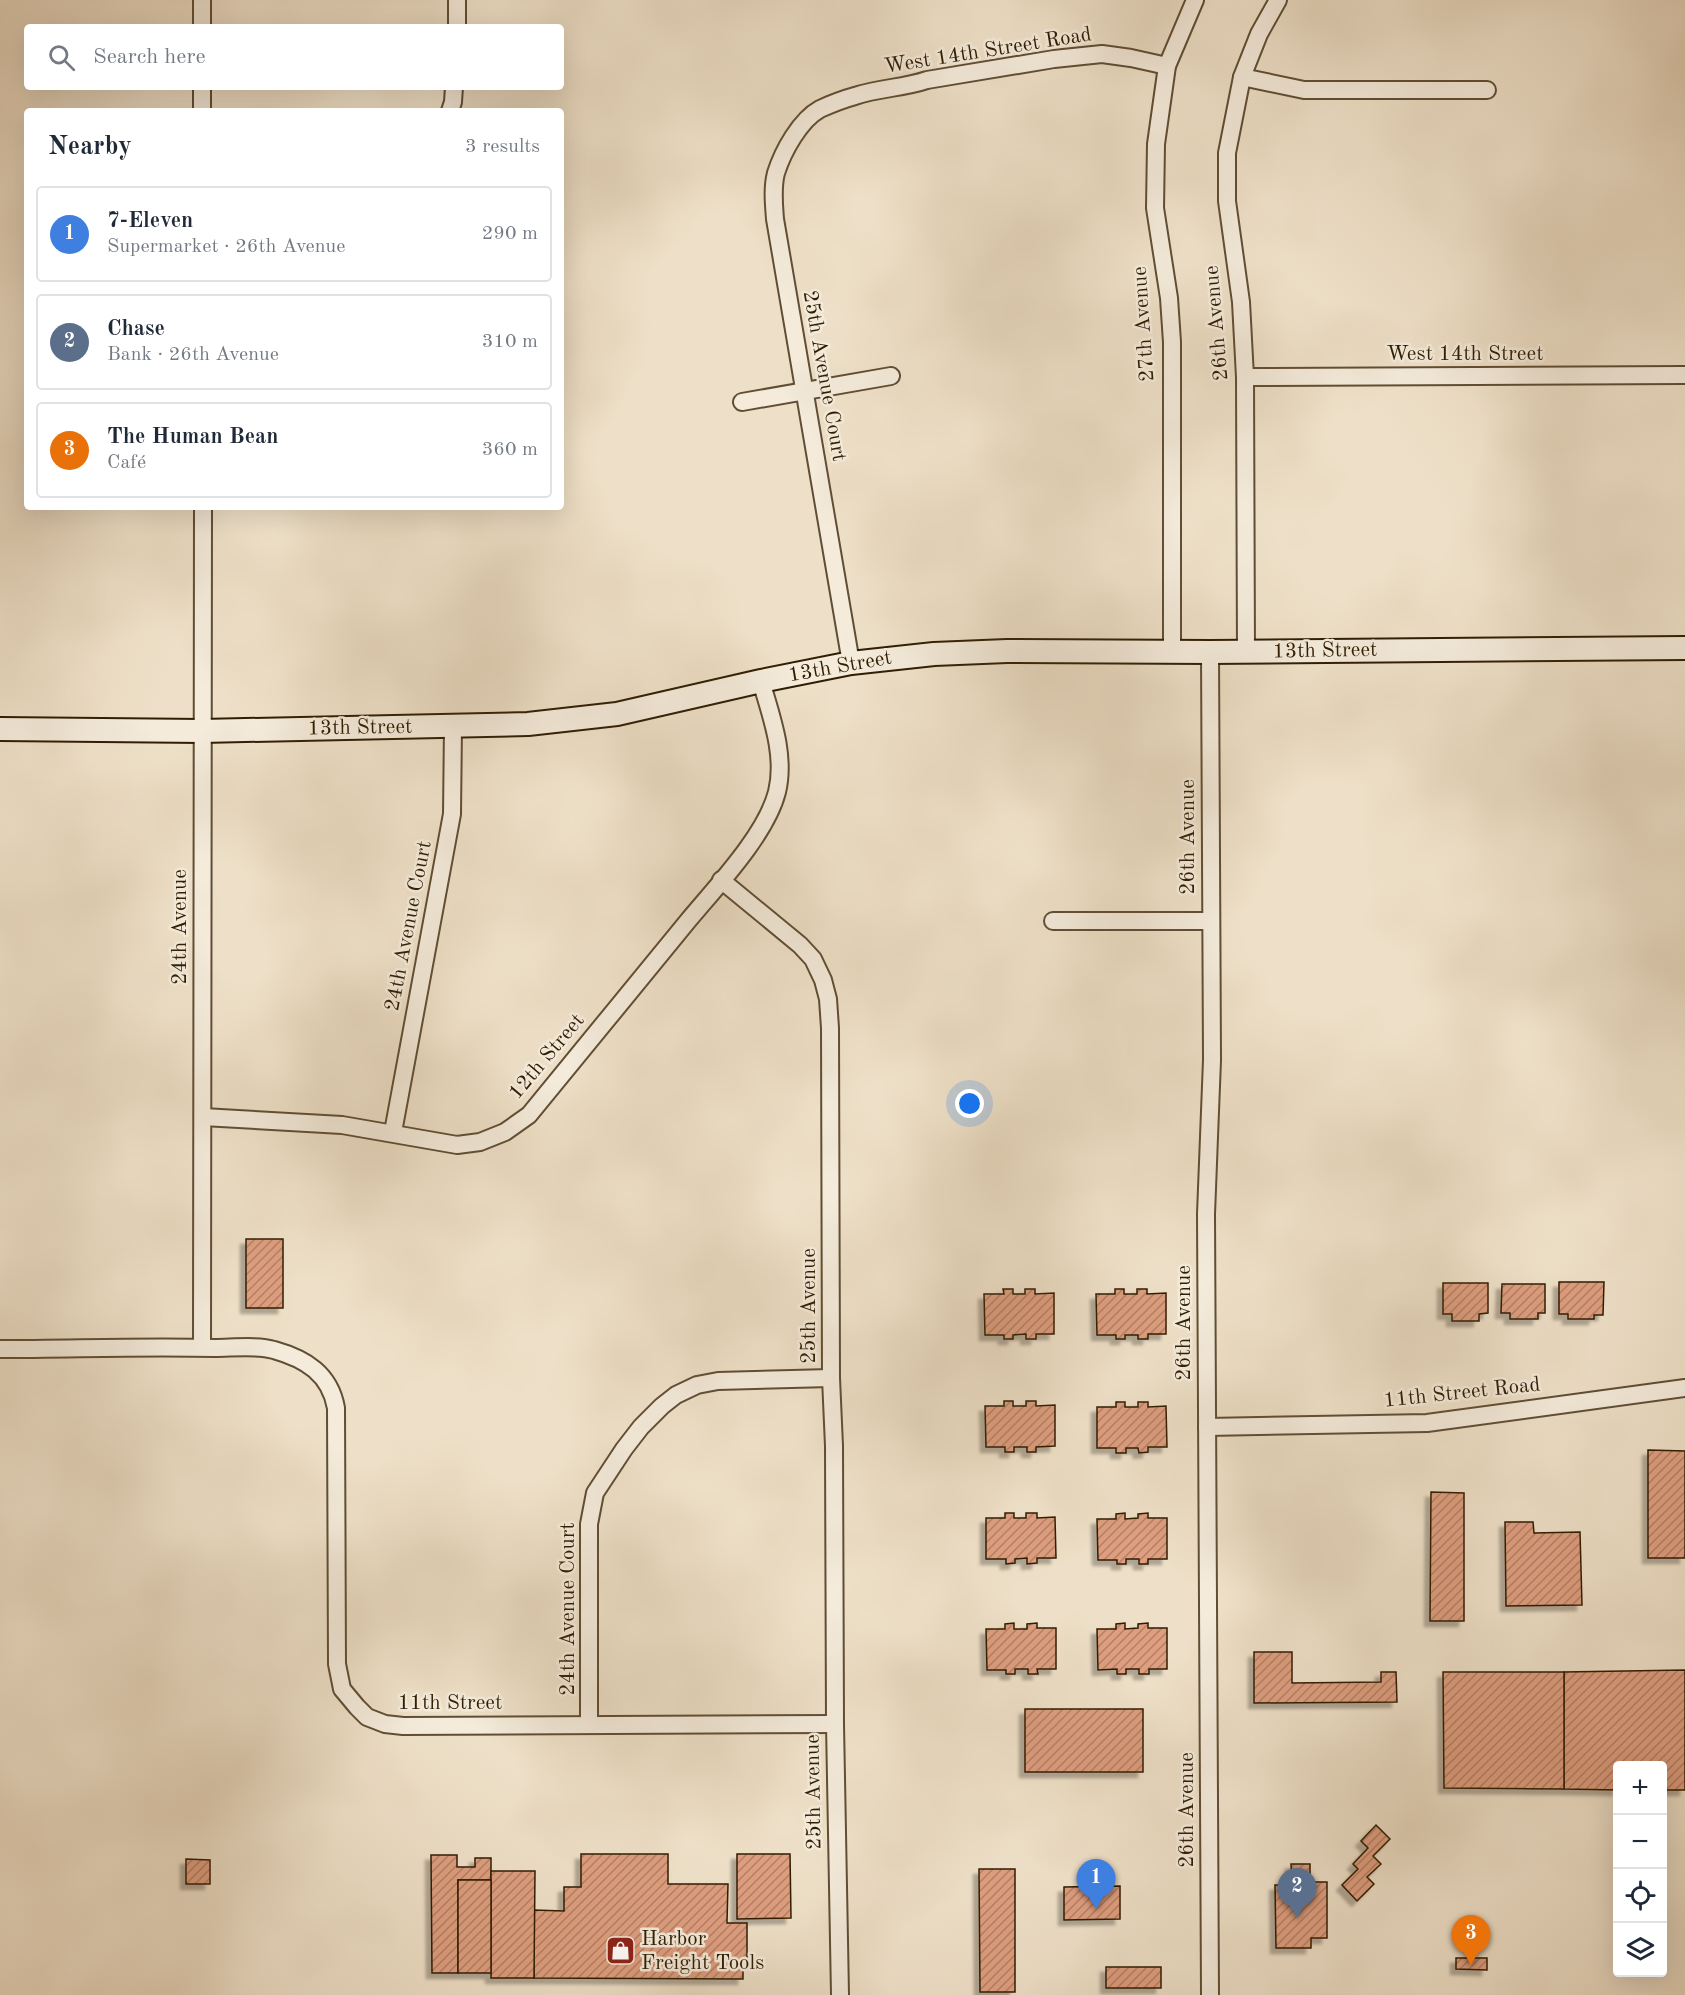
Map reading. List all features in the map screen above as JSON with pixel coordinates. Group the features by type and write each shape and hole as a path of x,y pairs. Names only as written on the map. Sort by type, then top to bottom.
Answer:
{"street":[{"path":"202,0 202,24"},
{"path":"457,0 457,24"},
{"name":"27th Avenue","path":"1172,652 1172,342 1169,298 1155,208 1156,144 1167,66 1195,0"},
{"name":"26th Avenue","path":"1246,652 1245,377 1241,302 1227,201 1227,153 1242,77 1259,34 1278,0"},
{"name":"West 14th Street Road","path":"819,110 856,95 913,85 927,80 1054,59 1102,54 1167,66"},
{"path":"1242,77 1304,90 1487,90"},
{"path":"202,90 202,108"},
{"path":"451,108 454,90"},
{"name":"25th Avenue Court","path":"819,110 807,120 785,153 776,174 775,219 850,663"},
{"name":"West 14th Street","path":"1245,377 1685,375"},
{"path":"742,402 891,376"},
{"name":"24th Avenue","path":"202,510 202,1347"},
{"name":"13th Street","path":"0,729 202,731 528,724 617,714 850,663 934,654 1007,651 1246,652 1685,648"},
{"name":"26th Avenue","path":"1210,652 1212,1060 1206,1214 1210,1995"},
{"path":"721,880 763,826 778,790 780,762 775,728 760,681"},
{"name":"24th Avenue Court","path":"393,1132 452,814 453,727"},
{"name":"12th Street","path":"203,1117 342,1125 393,1132 457,1145 480,1142 505,1132 529,1115 721,880"},
{"name":"25th Avenue","path":"721,880 807,952 824,980 828,999 840,1995"},
{"path":"1053,921 1210,921"},
{"name":"11th Street","path":"0,1350 202,1347 272,1349 303,1361 318,1372 333,1392 336,1408 337,1664 342,1689 367,1717 385,1724 403,1726 835,1724"},
{"name":"24th Avenue Court","path":"589,1725 589,1524 595,1493 624,1449 641,1427 662,1406 676,1395 697,1384 750,1379 831,1378"},
{"name":"11th Street Road","path":"1207,1427 1427,1423 1685,1388"}],"building":[{"path":"246,1239 283,1239 283,1308 246,1308"},
{"path":"1559,1282 1604,1282 1603,1315 1594,1315 1594,1319 1568,1319 1568,1314 1559,1314"},
{"path":"1443,1283 1488,1283 1488,1313 1479,1314 1479,1321 1452,1321 1452,1314 1443,1314"},
{"path":"1502,1284 1545,1284 1545,1313 1538,1313 1538,1319 1510,1319 1510,1313 1501,1313"},
{"path":"1003,1289 1013,1289 1013,1294 1025,1294 1025,1289 1035,1289 1035,1294 1054,1293 1054,1334 1036,1334 1036,1339 1026,1339 1026,1334 1013,1335 1013,1339 1004,1339 1004,1335 985,1335 984,1294 1004,1294"},
{"path":"1115,1289 1124,1289 1124,1294 1137,1294 1137,1289 1147,1289 1147,1294 1166,1293 1166,1334 1148,1334 1148,1339 1138,1339 1138,1335 1125,1335 1125,1339 1116,1339 1116,1335 1097,1335 1096,1294 1115,1294"},
{"path":"1004,1401 1013,1401 1013,1406 1026,1406 1026,1401 1036,1401 1036,1406 1055,1405 1055,1446 1036,1447 1036,1452 1027,1452 1027,1447 1014,1447 1014,1452 1005,1452 1005,1447 986,1447 985,1406 1004,1406"},
{"path":"1116,1402 1125,1402 1125,1407 1138,1407 1138,1402 1148,1402 1148,1407 1166,1406 1167,1447 1148,1447 1148,1452 1139,1453 1138,1448 1126,1448 1126,1453 1116,1453 1116,1448 1097,1448 1097,1407 1116,1407"},
{"path":"1648,1450 1685,1451 1685,1558 1648,1558"},
{"path":"1431,1492 1464,1493 1464,1621 1430,1621"},
{"path":"1005,1513 1014,1513 1014,1518 1026,1518 1026,1513 1037,1513 1037,1518 1055,1517 1056,1558 1037,1558 1037,1563 1027,1564 1027,1558 1015,1559 1015,1563 1006,1564 1006,1559 986,1559 986,1518 1005,1518"},
{"path":"1125,1513 1125,1519 1138,1518 1138,1514 1148,1513 1148,1518 1167,1518 1167,1559 1148,1559 1148,1564 1139,1564 1139,1559 1126,1559 1126,1564 1117,1564 1117,1560 1098,1560 1097,1519 1116,1519 1116,1514"},
{"path":"1505,1522 1533,1522 1534,1533 1580,1532 1582,1605 1506,1606"},
{"path":"1014,1623 1014,1629 1027,1629 1027,1624 1037,1623 1037,1628 1056,1628 1056,1669 1037,1669 1038,1674 1028,1674 1028,1669 1015,1669 1015,1674 1006,1674 1006,1670 987,1670 986,1629 1005,1629 1005,1624"},
{"path":"1125,1623 1125,1629 1138,1628 1138,1624 1148,1623 1148,1628 1167,1628 1167,1669 1149,1669 1149,1674 1139,1674 1139,1669 1126,1669 1126,1674 1117,1674 1117,1669 1098,1670 1097,1629 1116,1629 1116,1624"},
{"path":"1254,1652 1292,1652 1292,1683 1381,1682 1381,1672 1396,1672 1397,1702 1254,1703"},
{"path":"1685,1670 1685,1790 1667,1790 1667,1761 1613,1761 1613,1790 1564,1789 1564,1672"},
{"path":"1443,1672 1564,1672 1564,1789 1444,1788"},
{"path":"1025,1709 1143,1709 1143,1772 1025,1772"},
{"path":"1376,1825 1390,1839 1373,1856 1381,1864 1367,1877 1374,1884 1357,1901 1342,1885 1358,1869 1353,1864 1368,1848 1361,1841"},
{"path":"581,1854 668,1854 668,1884 728,1884 727,1923 747,1923 747,1965 743,1965 743,1979 534,1978 534,1910 564,1911 564,1887 581,1887"},
{"path":"737,1854 790,1854 791,1918 737,1919"},
{"path":"431,1855 457,1855 457,1867 475,1867 475,1858 491,1858 491,1880 458,1880 458,1973 432,1973"},
{"path":"186,1859 210,1860 210,1884 186,1884"},
{"path":"1291,1864 1310,1864 1310,1882 1327,1882 1327,1938 1311,1938 1311,1948 1276,1948 1275,1885 1292,1885"},
{"path":"979,1869 1015,1869 1015,1992 980,1992"},
{"path":"491,1871 535,1871 534,1978 491,1978"},
{"path":"458,1880 491,1880 491,1973 458,1973"},
{"path":"1120,1886 1120,1919 1064,1920 1064,1887"},
{"path":"1456,1958 1487,1958 1487,1970 1456,1969"},
{"path":"1106,1967 1161,1967 1161,1988 1106,1988"}],"place":[{"name":"7-Eleven","path":"1096,1909"},
{"name":"Chase","path":"1297,1918"},
{"name":"Harbor Freight Tools","path":"620,1951"},
{"name":"The Human Bean","path":"1471,1965"}]}
